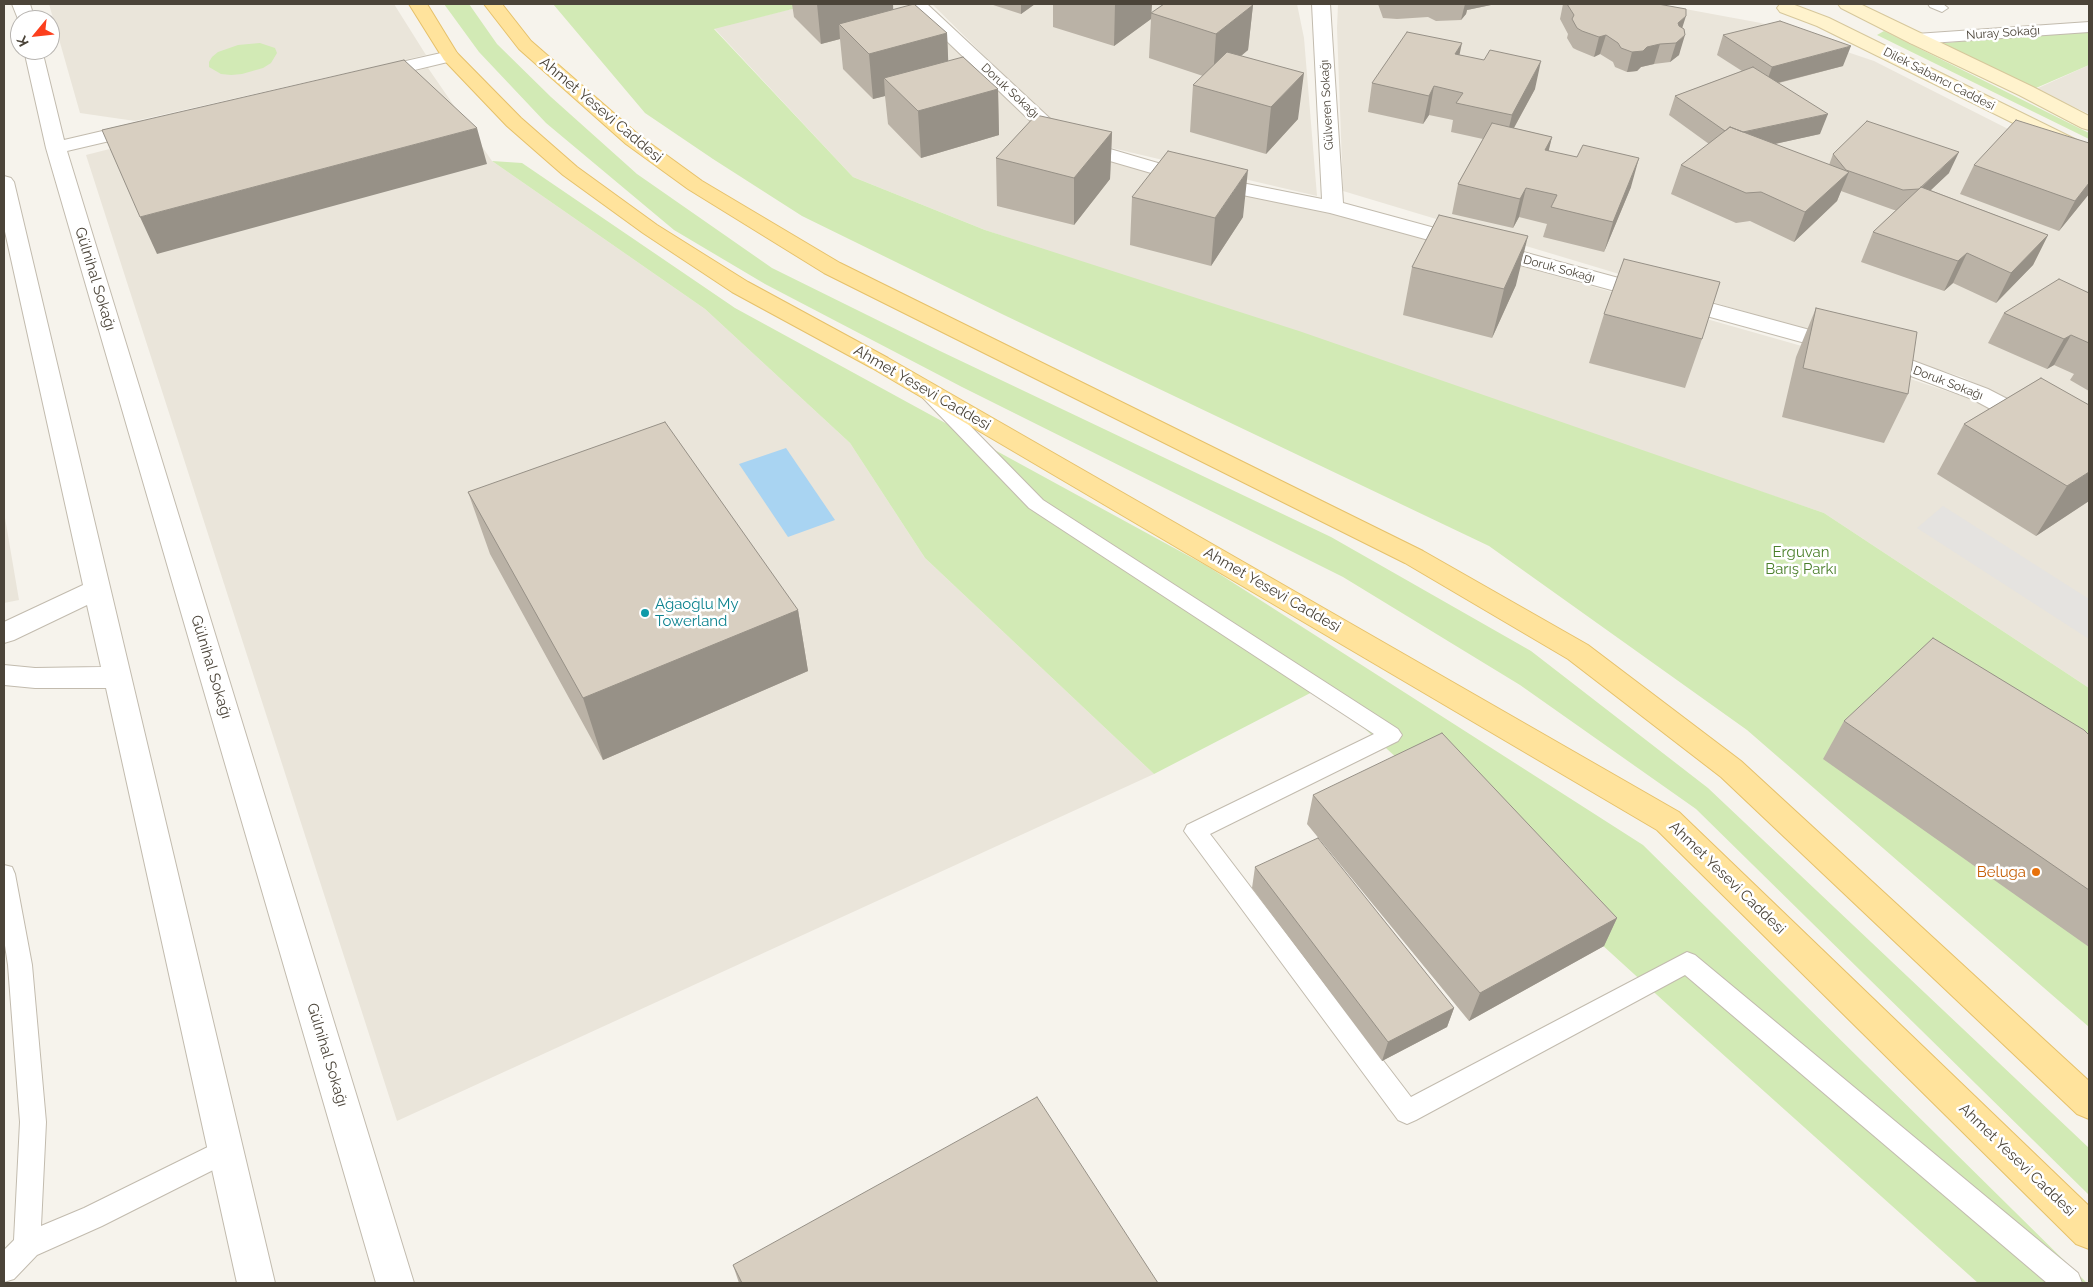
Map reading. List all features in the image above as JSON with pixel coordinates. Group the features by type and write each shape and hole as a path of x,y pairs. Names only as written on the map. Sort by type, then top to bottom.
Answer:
{"main road":[{"name":"Ahmet Yesevi Caddesi","path":"418,4 450,56 514,122 570,171 650,228 740,287 924,388 1668,820 2089,1231"},
{"name":"Ahmet Yesevi Caddesi","path":"494,4 524,45 633,140 695,184 823,262 1414,557 1578,652 1731,770 2089,1103"},
{"path":"1778,6 1808,8 1819,4"},
{"name":"Dilek Sabancı Caddesi","path":"1847,4 2026,91 2089,124"},
{"name":"Dilek Sabancı Caddesi","path":"1778,6 1840,30 2089,153"}],"street":[{"name":"Doruk Sokağı","path":"917,4 1051,130 1086,148 1189,178 1333,207 1879,356 1980,394 2089,451"},
{"name":"Gülveren Sokağı","path":"1321,4 1333,207"},
{"name":"Nuray Sokağı","path":"1916,39 2089,26"},
{"path":"354,78 450,56"},
{"name":"Gülnihal Sokağı","path":"35,60 56,148 395,1283"},
{"path":"56,148 162,123"},
{"path":"4,182 256,1283"},
{"path":"4,633 97,588"},
{"path":"4,675 35,678 117,677"}],"lane":[{"path":"924,388 1036,504 1391,735 1195,831 1407,1112 1687,962 2068,1283"},
{"path":"4,874 20,965 33,1122 27,1246"},
{"path":"4,1269 27,1246 93,1217 226,1150"}],"shaded area":[{"path":"49,4 394,4 426,55 135,121 80,113 60,43 60,10 51,10"},
{"path":"812,4 906,4 1056,142 1334,213 1872,366 1976,401 2089,461 2089,688 1824,513 985,230 853,177 714,28"},
{"path":"932,4 1297,4 1304,38 1317,196 1099,145 1044,115"},
{"path":"1338,4 1658,4 1761,23 1874,61 2089,170 2089,442 1962,377 1343,191 1337,28"},
{"path":"2089,65 2089,114 2036,89"},
{"name":"Ağaoğlu My Towerland","path":"428,68 492,161 705,309 850,443 925,558 1154,774 397,1121 86,155"},
{"path":"1943,506 2089,599 2089,639 1917,528"},
{"path":"4,512 19,600 4,603"}],"green space":[{"path":"444,4 469,4 497,44 551,97 637,174 772,268 940,351 1331,537 1531,651 1708,788 2089,1148 2089,1195 1696,809 1520,685 1343,577 962,387 765,284 674,230 546,123 479,52"},
{"name":"Erguvan Barış Parkı","path":"553,4 812,4 714,29 853,177 985,230 1299,331 1824,513 2089,688 2089,1027 1747,730 1489,546 1004,315 802,216 645,113"},
{"path":"2089,28 2089,65 2036,88 1936,44"},
{"path":"1884,31 2089,133 2089,139 1877,35"},
{"path":"260,43 275,48 277,53 271,63 263,68 231,75 221,74 209,67 212,57 218,52 238,45"},
{"path":"492,161 522,163 735,308 1207,566 1643,845 2087,1283 1978,1283 1679,1015 1320,688 1154,774 925,558 850,443 705,309"}],"water":[{"path":"786,448 835,520 788,537 739,464"}],"building":[{"path":"914,4 947,33 869,54 839,24"},
{"path":"1164,4 1253,5 1216,34 1151,13"},
{"path":"1567,4 1658,4 1686,9 1686,16 1678,23 1684,29 1685,35 1676,43 1660,44 1647,47 1643,51 1632,52 1621,48 1618,43 1606,35 1599,37 1577,28 1572,19 1574,15"},
{"path":"1780,21 1851,46 1772,67 1723,35"},
{"path":"1407,32 1462,43 1455,54 1484,60 1490,50 1541,61 1512,115 1456,103 1463,93 1434,86 1429,96 1372,83"},
{"path":"1227,52 1304,73 1271,107 1193,85"},
{"path":"963,57 998,89 918,111 884,78"},
{"path":"404,60 477,128 140,217 102,130"},
{"path":"1753,67 1828,114 1743,132 1730,127 1725,131 1675,96"},
{"path":"1036,115 1112,132 1074,178 996,158"},
{"path":"2016,120 2089,143 2089,183 2075,201 1974,165"},
{"path":"1867,121 1959,152 1919,189 1903,190 1846,170 1833,154"},
{"path":"1492,123 1552,137 1545,150 1577,157 1583,145 1639,158 1613,222 1551,207 1557,195 1526,188 1520,199 1458,184"},
{"path":"1730,127 1849,172 1805,212 1761,192 1746,193 1681,165"},
{"path":"1168,151 1248,170 1215,218 1132,197"},
{"path":"1921,187 2048,235 2011,273 1967,253 1958,261 1873,232"},
{"path":"1439,215 1528,236 1504,289 1412,267"},
{"path":"1624,259 1720,282 1702,339 1604,314"},
{"path":"2059,279 2089,293 2089,343 2071,335 2064,339 2004,313"},
{"path":"1816,308 1917,332 1908,394 1803,368"},
{"path":"2041,378 2089,405 2089,472 2067,486 1964,424"},
{"name":"Ağaoğlu My Towerland","path":"665,422 798,610 583,698 468,492"},
{"path":"1933,638 2084,730 2089,735 2089,890 1844,721"},
{"path":"1442,733 1617,918 1480,993 1313,795"},
{"path":"1318,838 1454,1008 1388,1042 1255,867"},
{"path":"1037,1097 1158,1283 742,1283 733,1265"}],"place":[{"name":"Ağaoğlu My Towerland","path":"645,613"},
{"name":"Beluga","path":"2036,872"}]}
